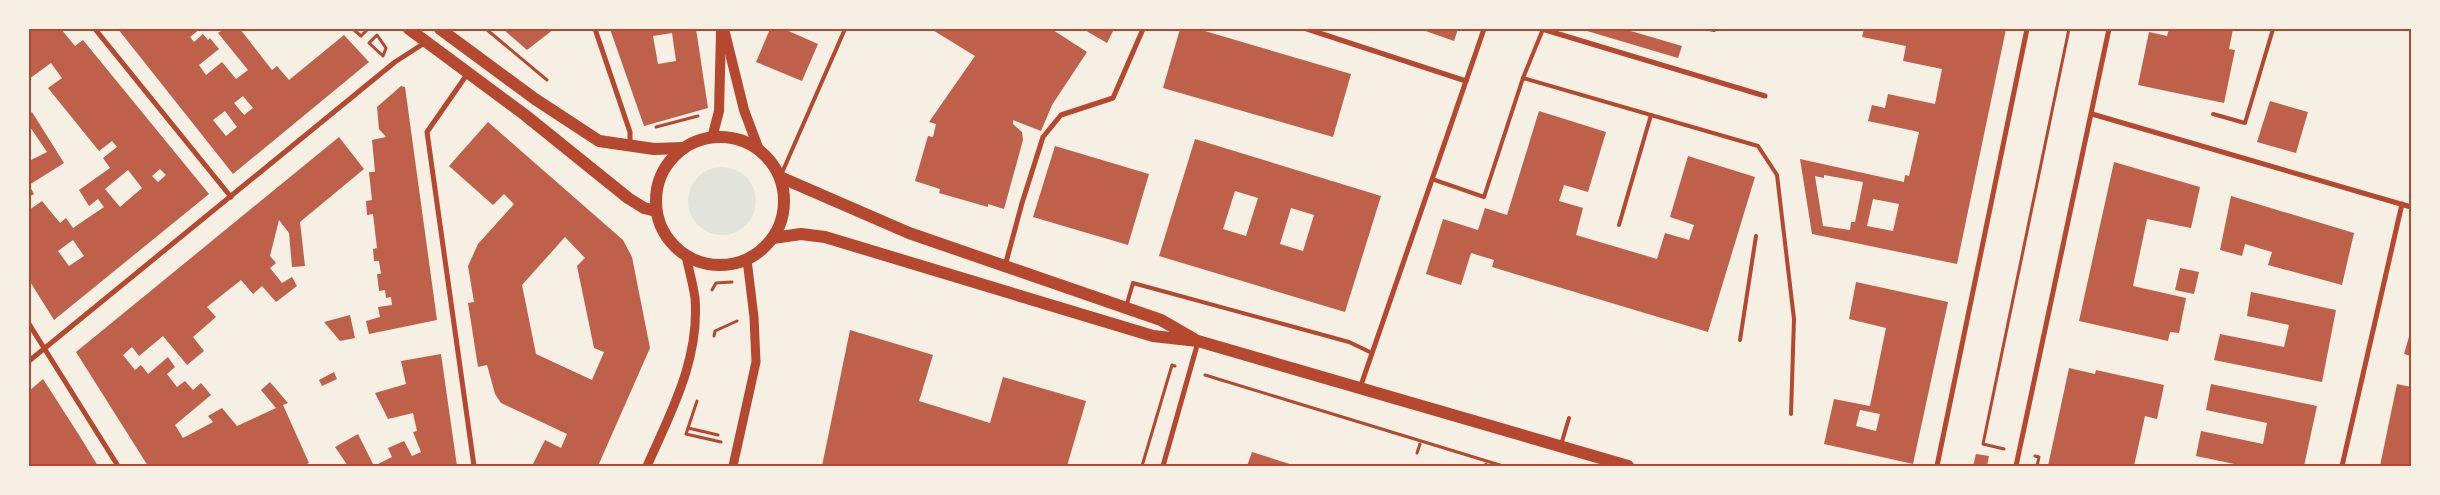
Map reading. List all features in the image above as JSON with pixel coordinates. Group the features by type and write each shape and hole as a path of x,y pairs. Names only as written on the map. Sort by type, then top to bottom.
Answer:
{"main road":[{"path":"409,29 628,198 644,208 656,211"},
{"path":"440,29 535,99 599,141 630,146 684,148"},
{"path":"712,138 719,112 723,29"},
{"path":"723,29 744,110 759,150"},
{"path":"712,138 736,139 759,150 772,162 780,177 785,208 773,238 747,260 727,266 706,264 686,256 667,237 656,211 657,188 667,165 684,148 697,141 712,138"},
{"path":"780,177 909,233 1161,320 1198,341"},
{"path":"773,238 801,234 825,237 1153,336 1198,341 1628,466"}],"street":[{"path":"95,29 232,197"},
{"path":"595,29 630,132 630,146"},
{"path":"1005,266 1043,136 1061,115 1114,98 1143,29"},
{"path":"1307,29 1466,81"},
{"path":"1360,388 1484,29"},
{"path":"1542,29 1766,96"},
{"path":"1937,466 2026,29"},
{"path":"2016,466 2109,29"},
{"path":"29,361 396,62 427,42"},
{"path":"468,73 427,132 474,466"},
{"path":"2092,114 2411,207"},
{"path":"2342,466 2402,204"},
{"path":"647,466 682,388 691,356 695,298 686,256"},
{"path":"733,466 756,362 754,317 747,260"},
{"path":"29,324 118,466"},
{"path":"1163,466 1198,341"}],"lane":[{"path":"780,177 845,29"},
{"path":"1432,180 1484,197 1523,78 1542,29"},
{"path":"1709,29 1715,29"},
{"path":"2213,114 2245,123 2273,29"},
{"path":"1523,78 1758,146 1777,175 1794,319 1791,414"},
{"path":"1619,225 1651,115"},
{"path":"1740,340 1756,236"},
{"path":"1125,309 1132,282 1349,342 1372,353"},
{"path":"1560,446 1569,418"}],"path":[{"path":"353,29 361,36 368,29"},
{"path":"486,29 554,86"},
{"path":"2038,466 2039,457 1983,444 2069,29"},
{"path":"377,35 386,48 386,53 383,56 369,43 377,35"},
{"path":"630,132 644,131 701,115"},
{"path":"713,300 712,291 716,283 733,282 737,285"},
{"path":"715,331 743,318"},
{"path":"712,339 715,324"},
{"path":"1142,466 1172,365 1503,466"},
{"path":"700,393 686,434 720,443 723,434"},
{"path":"688,428 718,435"},
{"path":"1417,453 1420,444"}],"shaded area":[{"path":"722,167 735,170 746,177 753,188 756,201 753,214 746,225 735,232 722,235 709,232 698,225 691,214 688,201 691,188 698,177 709,170"}],"building":[{"path":"29,29 61,29 75,46 83,40 209,194 54,320 29,280 29,210 42,201 60,223 66,218 73,228 104,207 98,199 89,206 79,190 110,168 103,158 117,147 112,141 99,151 48,88 62,78 51,63 29,79","holes":["160,169 166,175 158,182 152,176","128,170 142,188 120,207 105,189","73,240 84,256 69,266 58,251"]},
{"path":"118,29 200,29 190,37 194,42 203,34 208,40 210,38 219,49 199,65 206,75 222,62 236,79 248,70 218,33 224,29 240,29 272,70 277,66 289,80 344,35 369,62 233,174","holes":["243,96 253,108 244,115 234,103","225,111 237,127 226,136 213,120"]},
{"path":"503,29 554,29 527,50"},
{"path":"610,29 696,29 708,108 644,126","holes":["672,33 676,61 658,64 653,36"]},
{"path":"770,29 784,29 818,44 802,81 756,62"},
{"path":"931,29 1054,29 1087,52 1052,105 1041,131 1013,120 1013,124 1022,132 1023,140 1004,209 988,204 988,207 939,193 940,189 915,181 928,136 933,137 936,124 929,122 975,56"},
{"path":"1083,29 1114,29 1107,43"},
{"path":"1180,29 1198,29 1351,74 1333,137 1163,88"},
{"path":"1420,29 1458,29 1454,41"},
{"path":"1587,29 1624,29 1682,46 1678,58 1587,31"},
{"path":"1864,29 2006,29 1957,264 1812,234 1800,159 1904,182 1905,175 1909,176 1919,132 1868,121 1872,105 1885,108 1888,94 1935,104 1942,69 1903,61 1906,46 1862,37","holes":["1824,175 1863,182 1855,222 1851,222 1850,230 1823,226 1815,176 1824,178","1873,199 1899,204 1893,231 1867,226"]},
{"path":"2169,29 2233,29 2229,49 2235,50 2224,103 2138,85 2149,32 2167,36"},
{"path":"401,86 405,87 437,320 369,334 366,321 380,317 378,307 392,305 391,297 386,298 385,290 379,291 377,274 381,274 379,261 374,261 373,249 377,248 373,214 367,215 366,201 372,200 369,172 375,172 372,140 386,137 379,129 377,107"},
{"path":"2270,101 2308,112 2296,153 2257,142"},
{"path":"1539,111 1606,132 1588,192 1564,185 1559,201 1583,208 1576,235 1657,259 1665,233 1689,240 1694,225 1670,217 1688,156 1755,177 1708,332 1492,267 1494,260 1471,253 1461,285 1426,274 1443,219 1478,230 1485,208 1507,215"},
{"path":"32,112 64,163 29,185 29,161 47,152 29,128 29,114"},
{"path":"488,122 623,240 632,257 650,348 598,466 532,466 545,440 561,448 567,434 501,403 495,394 487,365 478,367 468,303 474,302 468,266 478,244 514,204 504,194 493,205 449,166","holes":["565,237 585,258 577,266 594,348 604,352 592,380 536,354 522,285"]},
{"path":"339,137 364,169 300,222 305,266 292,267 289,233 279,220 270,256 276,263 270,268 282,283 292,277 297,286 276,302 262,286 253,294 241,280 207,307 216,317 193,337 204,351 187,365 163,336 139,356 132,347 123,355 135,370 141,365 148,374 168,357 175,367 167,374 177,387 185,381 193,390 201,383 211,395 175,425 183,438 213,422 208,416 222,408 237,426 276,408 261,390 270,382 288,403 283,405 309,463 302,466 148,466 76,352"},
{"path":"1195,139 1381,196 1345,312 1159,256","holes":["1235,191 1258,198 1246,236 1223,229","1291,208 1314,215 1303,251 1280,244"]},
{"path":"1055,146 1149,174 1128,245 1033,217"},
{"path":"2114,162 2200,187 2191,228 2147,219 2133,286 2186,298 2179,333 2170,332 2168,341 2079,321"},
{"path":"29,185 34,194 29,197"},
{"path":"2231,196 2354,233 2342,285 2268,265 2272,252 2245,244 2242,256 2220,250"},
{"path":"2180,268 2199,272 2194,294 2175,290"},
{"path":"1856,282 1948,302 1913,464 1824,444 1834,399 1870,406 1886,328 1849,319","holes":["1860,410 1880,414 1876,431 1856,426"]},
{"path":"2251,292 2336,310 2322,382 2214,360 2220,334 2284,347 2289,325 2247,316"},
{"path":"350,315 355,338 340,341 324,322"},
{"path":"850,330 933,355 919,401 990,423 1003,377 1086,401 1067,466 822,466"},
{"path":"2411,330 2411,356 2404,354"},
{"path":"441,354 457,466 374,466 392,457 388,448 404,441 412,456 421,452 413,432 417,431 413,413 388,419 375,393 406,384 401,361"},
{"path":"2069,368 2095,374 2096,370 2164,385 2157,419 2145,416 2134,466 2048,466"},
{"path":"334,372 337,379 322,386 319,380"},
{"path":"43,379 98,466 29,466 29,391"},
{"path":"2211,384 2317,406 2304,466 2244,466 2196,456 2201,431 2263,444 2267,423 2206,410"},
{"path":"2397,384 2411,387 2411,466 2380,466"},
{"path":"358,434 374,466 348,466 335,447"},
{"path":"1252,452 1296,466 1247,466"},
{"path":"1976,454 1989,456 1987,466 1973,466"}]}
